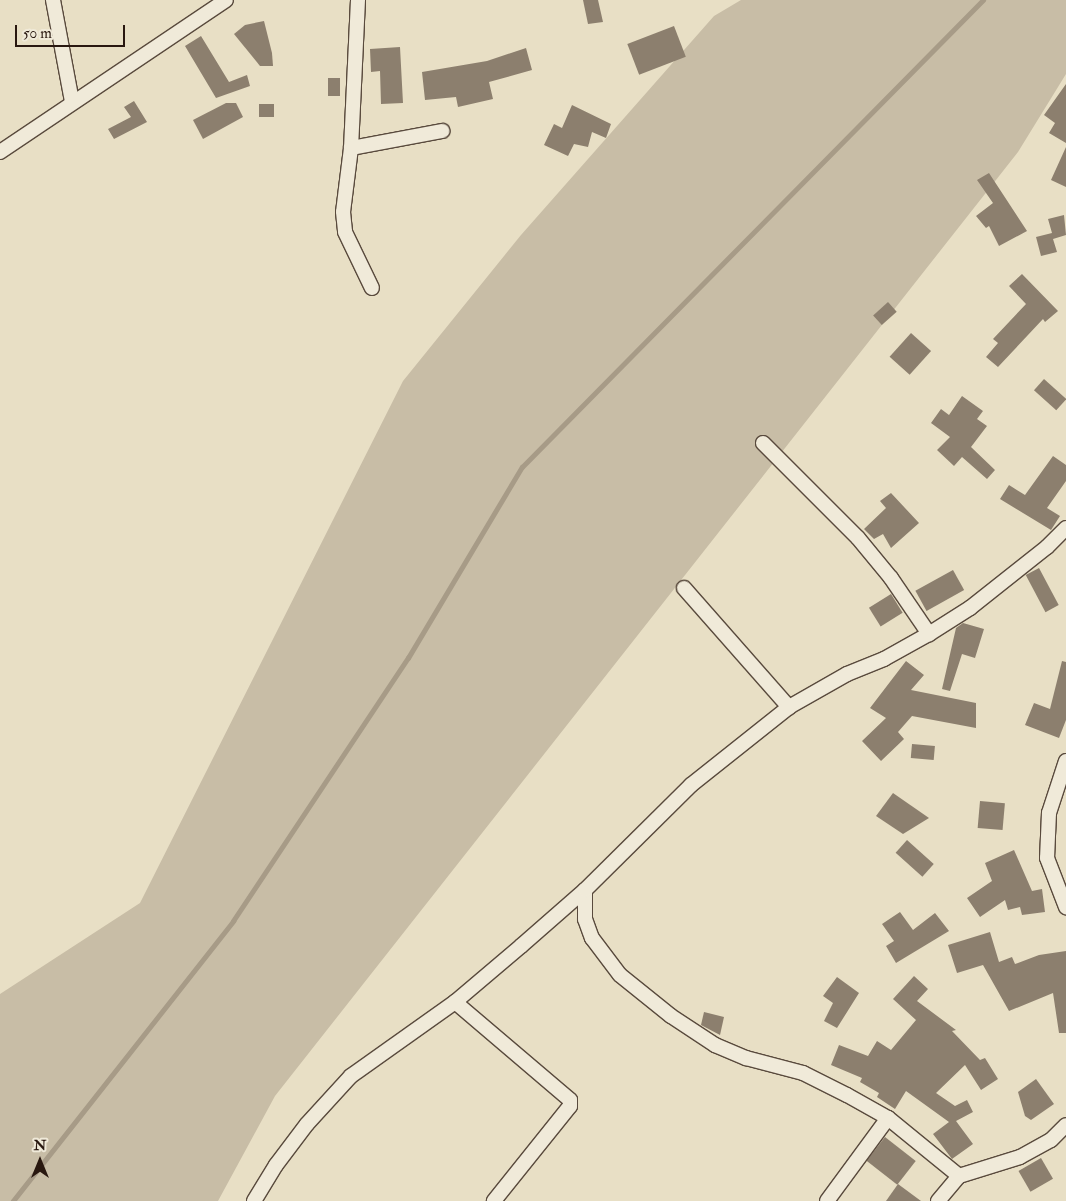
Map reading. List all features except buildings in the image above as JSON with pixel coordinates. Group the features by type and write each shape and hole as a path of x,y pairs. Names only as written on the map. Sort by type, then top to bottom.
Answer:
{"street":[{"path":"53,0 72,102"},
{"path":"0,152 226,0"},
{"path":"358,0 351,148 342,212 344,232 372,288"},
{"path":"351,148 442,131"},
{"path":"763,443 858,538 891,578 930,634"},
{"path":"254,1201 276,1165 307,1124 351,1076 455,1002 585,890 692,785 789,707 847,674 884,659 930,634 1022,567 1066,528"},
{"path":"684,588 789,707"},
{"path":"1066,761 1050,812 1047,858 1066,907"},
{"path":"585,890 585,919 592,938 620,975 671,1016 715,1045 746,1058 803,1073 888,1118 959,1176"},
{"path":"455,1002 570,1100 570,1106 494,1201"},
{"path":"827,1201 888,1118"},
{"path":"938,1201 959,1176 1020,1157 1051,1140 1066,1125"}],"shaded area":[{"path":"741,0 1066,0 1066,74 1018,152 275,1096 218,1201 0,1201 0,994 140,903 403,381 521,235 714,16"}],"waterway":[{"path":"13,1201 233,921 408,658 522,467 983,0"}]}
